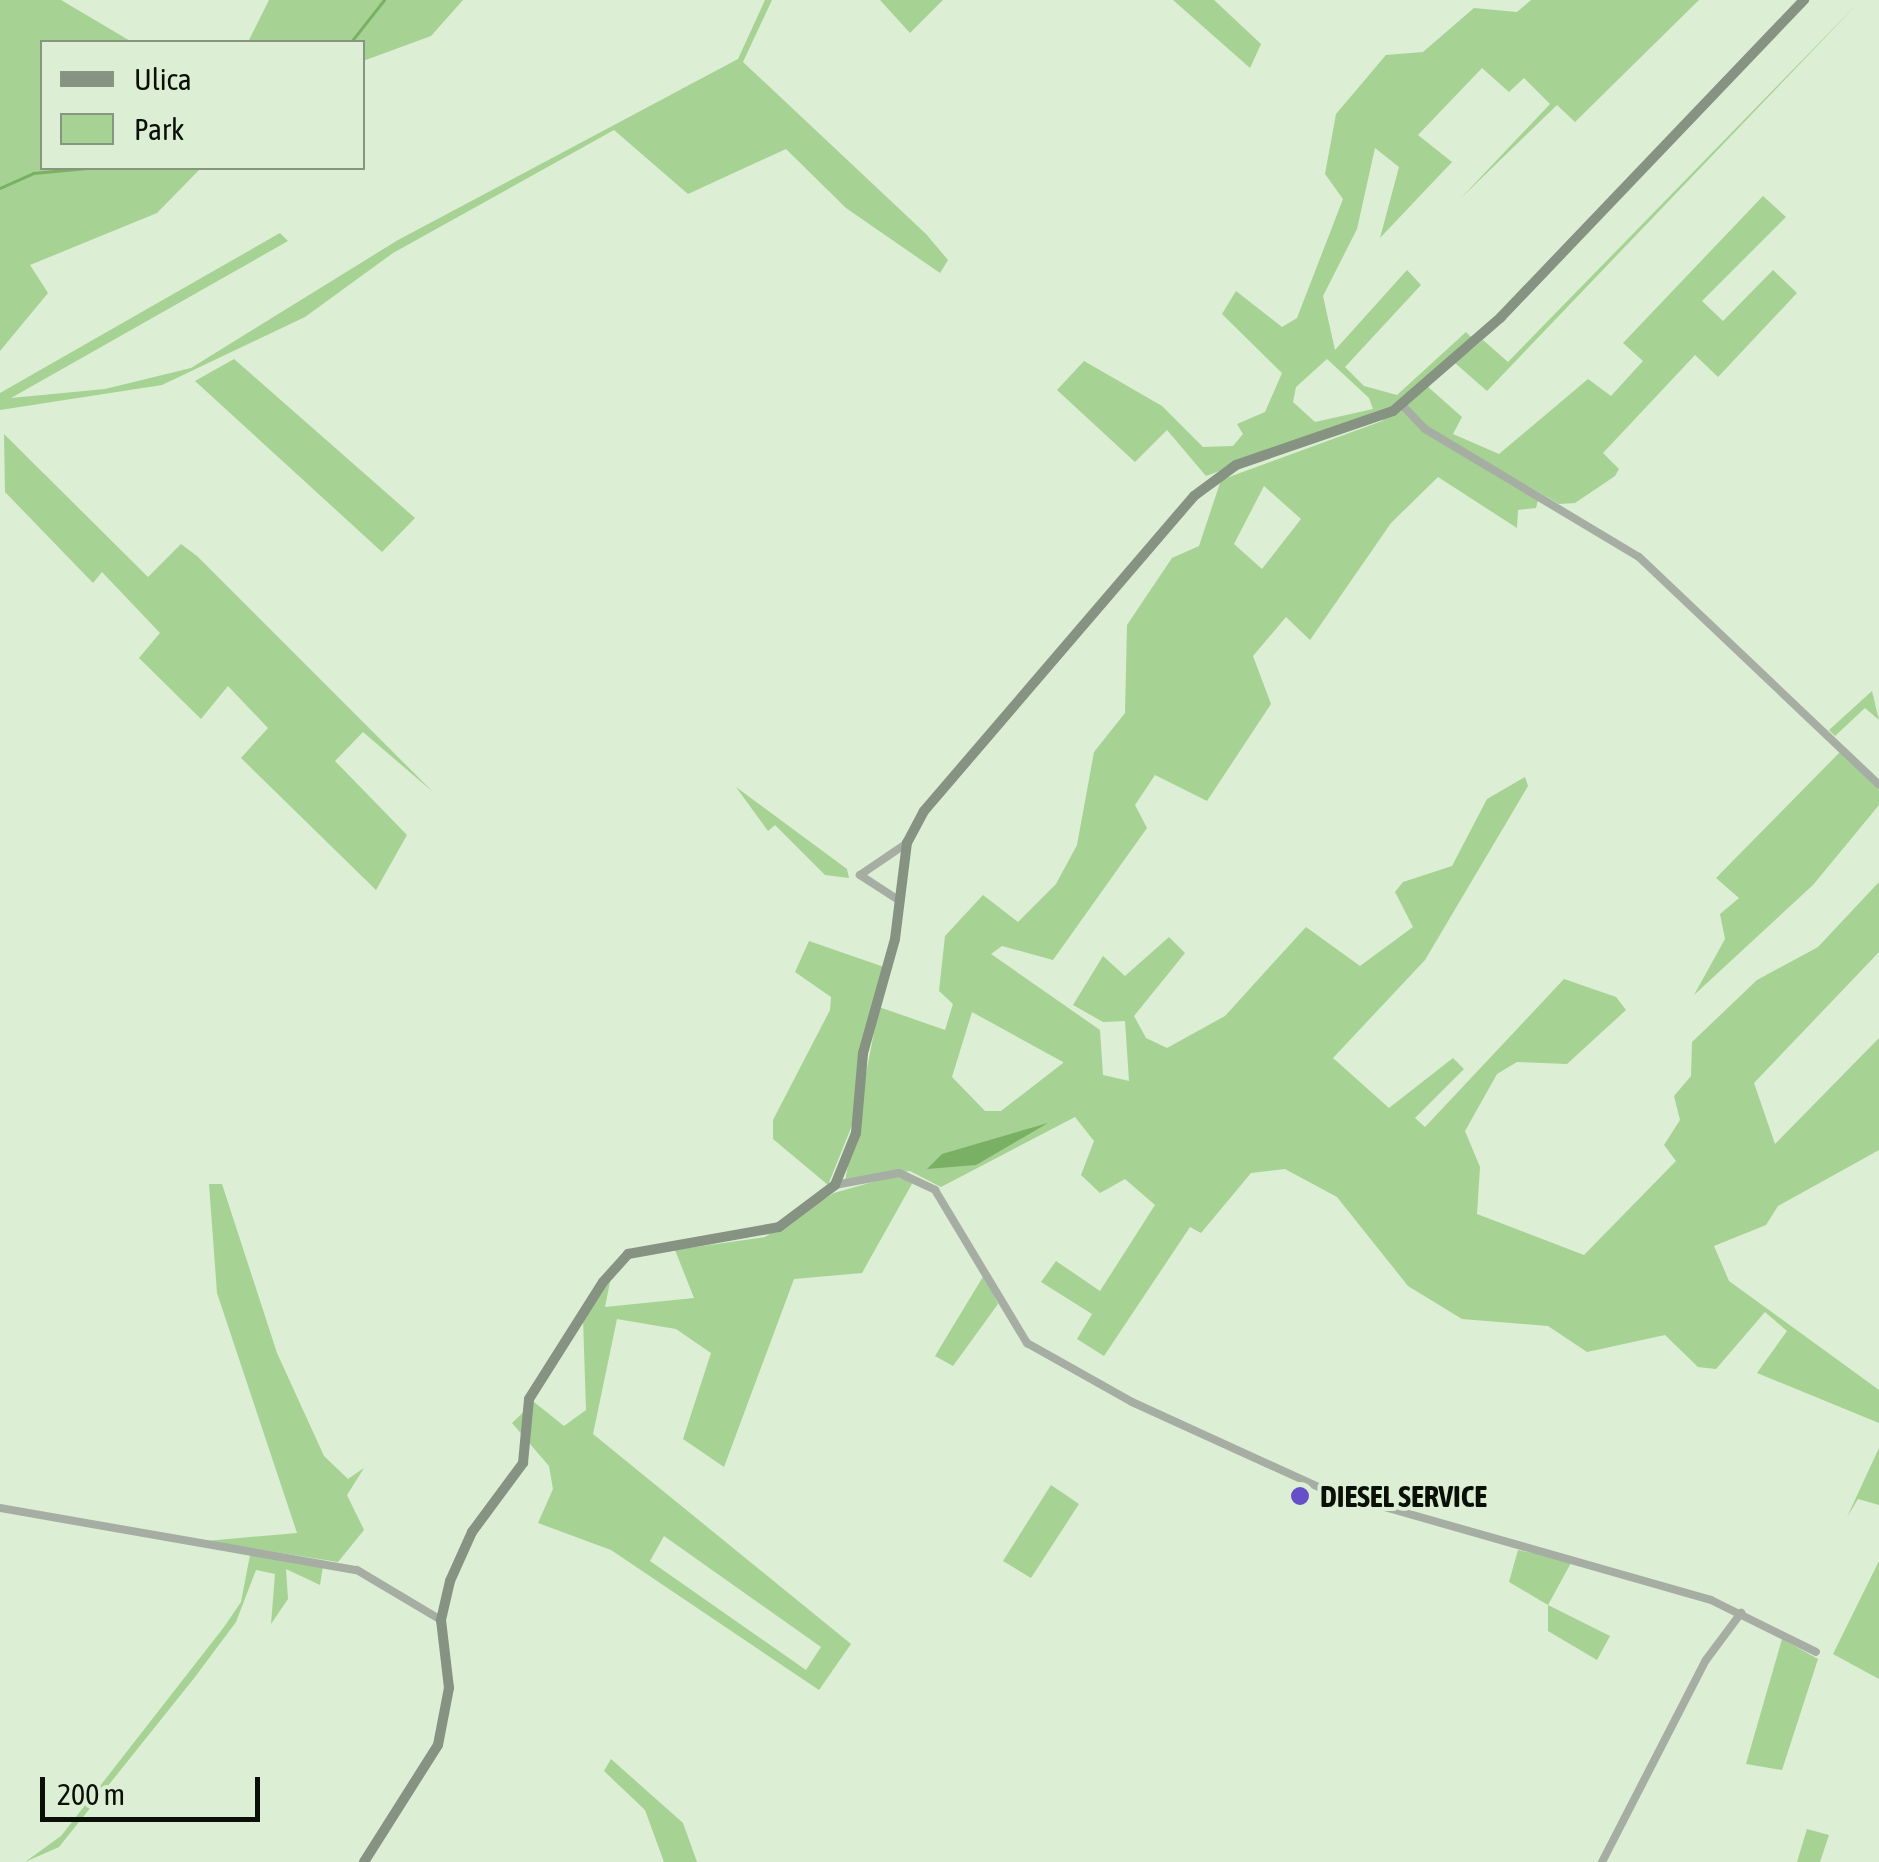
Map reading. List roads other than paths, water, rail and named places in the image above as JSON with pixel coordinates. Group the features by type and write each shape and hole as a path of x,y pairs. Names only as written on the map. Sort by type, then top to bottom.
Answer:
{"street":[{"path":"835,1185 856,1133 863,1053 900,901 907,844 935,797 1204,486 1236,465 1401,404 1501,317 1804,0"},
{"path":"1401,404 1425,429 1639,557 1879,786"},
{"path":"900,901 860,875 907,844"},
{"path":"364,1862 438,1745 449,1688 441,1620 465,1545 523,1463 529,1399 617,1263 766,1233 835,1185 900,1174 935,1190 1028,1343 1132,1402 1325,1490 1741,1613 1816,1652"},
{"path":"0,1508 358,1570 441,1620"},
{"path":"1602,1862 1706,1660 1741,1613"}],"waterway":[{"path":"353,40 384,0"},
{"path":"0,188 33,173 65,170"}],"place":[{"name":"DIESEL SERVICE","path":"1300,1496"}]}
